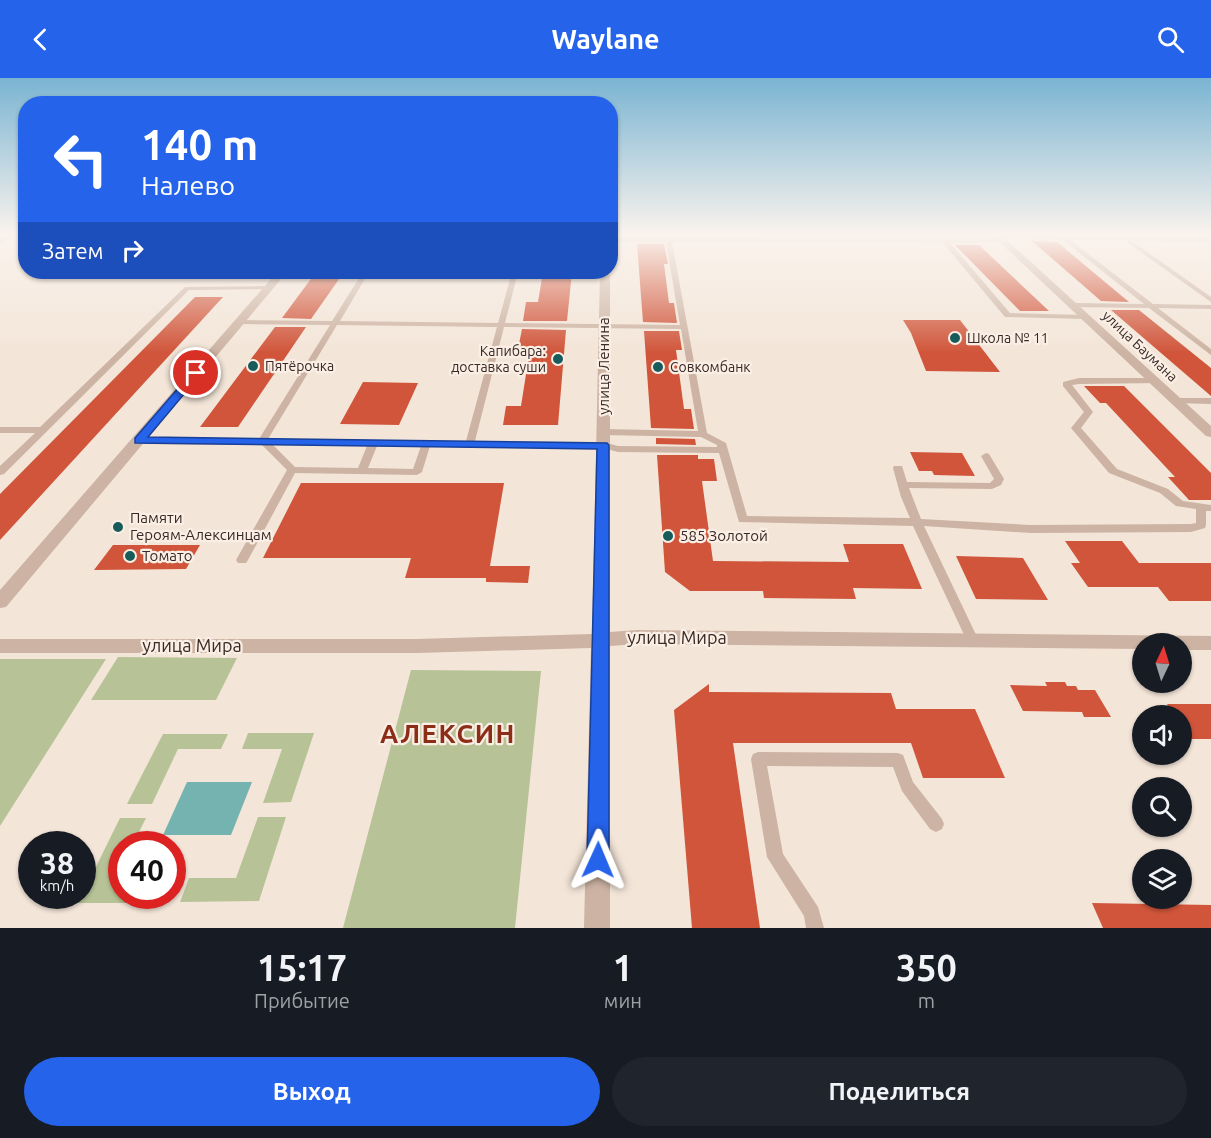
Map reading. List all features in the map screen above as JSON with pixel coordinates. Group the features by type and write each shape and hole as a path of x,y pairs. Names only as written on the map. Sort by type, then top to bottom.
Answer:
{"street":[{"name":"улица Баумана","path":"1039,274 1211,433"},
{"path":"0,602 276,279"},
{"name":"улица Ленина","path":"597,928 605,279"},
{"name":"улица Мира","path":"0,646 417,646 566,643 602,638 656,637 1211,643"}],"lane":[{"path":"674,274 703,434"},
{"path":"973,274 1008,315 1086,317"},
{"path":"1109,274 1211,353"},
{"path":"1174,274 1211,300"},
{"path":"262,441 362,279"},
{"path":"470,443 513,279"},
{"path":"0,472 188,288 268,288"},
{"path":"1073,305 1211,307"},
{"path":"240,322 682,327"},
{"path":"139,441 470,443 703,434 721,443 743,519 917,522 1031,529 1191,528 1201,525 1206,508 1180,504 1164,491 1113,471 1076,428 1089,412 1066,384 1079,381 1155,381"},
{"path":"1177,401 1211,401"},
{"path":"0,430 44,430"},
{"path":"603,439 618,449 723,450"},
{"path":"262,441 292,470 417,472 427,442"},
{"path":"362,471 374,443"},
{"path":"903,485 992,486 999,479 986,456"},
{"path":"898,468 917,522 974,641"},
{"path":"242,560 292,470"},
{"path":"815,928 812,913 776,857 758,759 898,760 907,786 936,824"}],"green space":[{"path":"118,657 237,658 216,700 91,700"},
{"path":"0,659 106,659 0,826"},
{"path":"411,670 541,671 515,928 343,928"},
{"path":"248,733 314,733 291,802 263,803 282,749 242,749"},
{"path":"163,734 228,734 221,749 178,749 152,804 127,804"},
{"path":"258,817 286,817 259,901 186,902 186,886 189,878 236,878"},
{"path":"120,818 146,818 140,831 114,831"},
{"path":"108,842 108,903 96,903 96,867"}],"water":[{"path":"187,782 252,782 231,835 186,835 186,831 165,831"}],"building":[{"path":"639,274 665,274 669,303 674,303 677,323 643,322"},
{"path":"983,274 1009,274 1049,311 1020,311"},
{"path":"1070,274 1095,274 1129,302 1101,301"},
{"path":"311,279 339,279 311,319 282,318"},
{"path":"542,279 571,279 567,321 523,321 526,302 538,302"},
{"path":"195,297 223,297 0,540 0,494"},
{"path":"1111,310 1139,310 1211,368 1211,396"},
{"path":"903,320 960,320 1000,372 926,371 911,333"},
{"path":"275,327 306,327 238,427 200,427"},
{"path":"522,329 566,330 558,425 503,425 506,406 521,406 530,349 518,349"},
{"path":"644,331 679,331 682,350 676,350 684,409 691,409 694,429 651,428"},
{"path":"363,382 418,383 399,425 340,424"},
{"path":"1084,386 1124,386 1211,473 1211,500 1189,500 1168,477 1175,477 1106,403 1100,403"},
{"path":"656,438 695,439 696,445 656,444"},
{"path":"910,452 962,453 975,476 934,475 932,471 919,471"},
{"path":"657,455 698,455 698,459 714,459 717,481 702,481 713,561 849,562 843,544 903,544 922,589 853,588 856,599 764,598 763,591 690,591 665,572"},
{"path":"301,483 504,483 490,566 530,566 528,583 486,582 486,578 405,578 411,558 263,558"},
{"path":"1065,541 1122,541 1139,563 1211,563 1211,601 1169,601 1158,587 1088,587 1071,563 1080,563"},
{"path":"113,545 200,545 186,569 94,570"},
{"path":"956,556 1023,558 1048,600 976,599"},
{"path":"1045,682 1065,682 1067,686 1076,686 1078,690 1095,690 1111,717 1084,717 1082,712 1023,711 1010,685 1047,686"},
{"path":"709,684 709,692 891,693 896,709 975,709 1005,778 923,778 911,743 733,743 760,928 692,928 674,710"},
{"path":"1211,704 1211,739 1192,739 1192,705 1168,705"},
{"path":"1092,903 1132,904 1132,909 1192,909 1192,905 1211,905 1211,928 1103,928"}],"place":[{"name":"Школа № 11","path":"955,338"},
{"name":"Капибара: доставка суши","path":"558,359"},
{"name":"Пятёрочка","path":"253,366"},
{"name":"Совкомбанк","path":"658,367"},
{"name":"Памяти Героям-Алексинцам","path":"118,527"},
{"name":"585 Золотой","path":"668,536"},
{"name":"Томато","path":"130,556"}],"district":[{"name":"АЛЕКСИН","path":"448,734"}],"route":[{"path":"196,373 139,441 603,445 598,860"}]}
